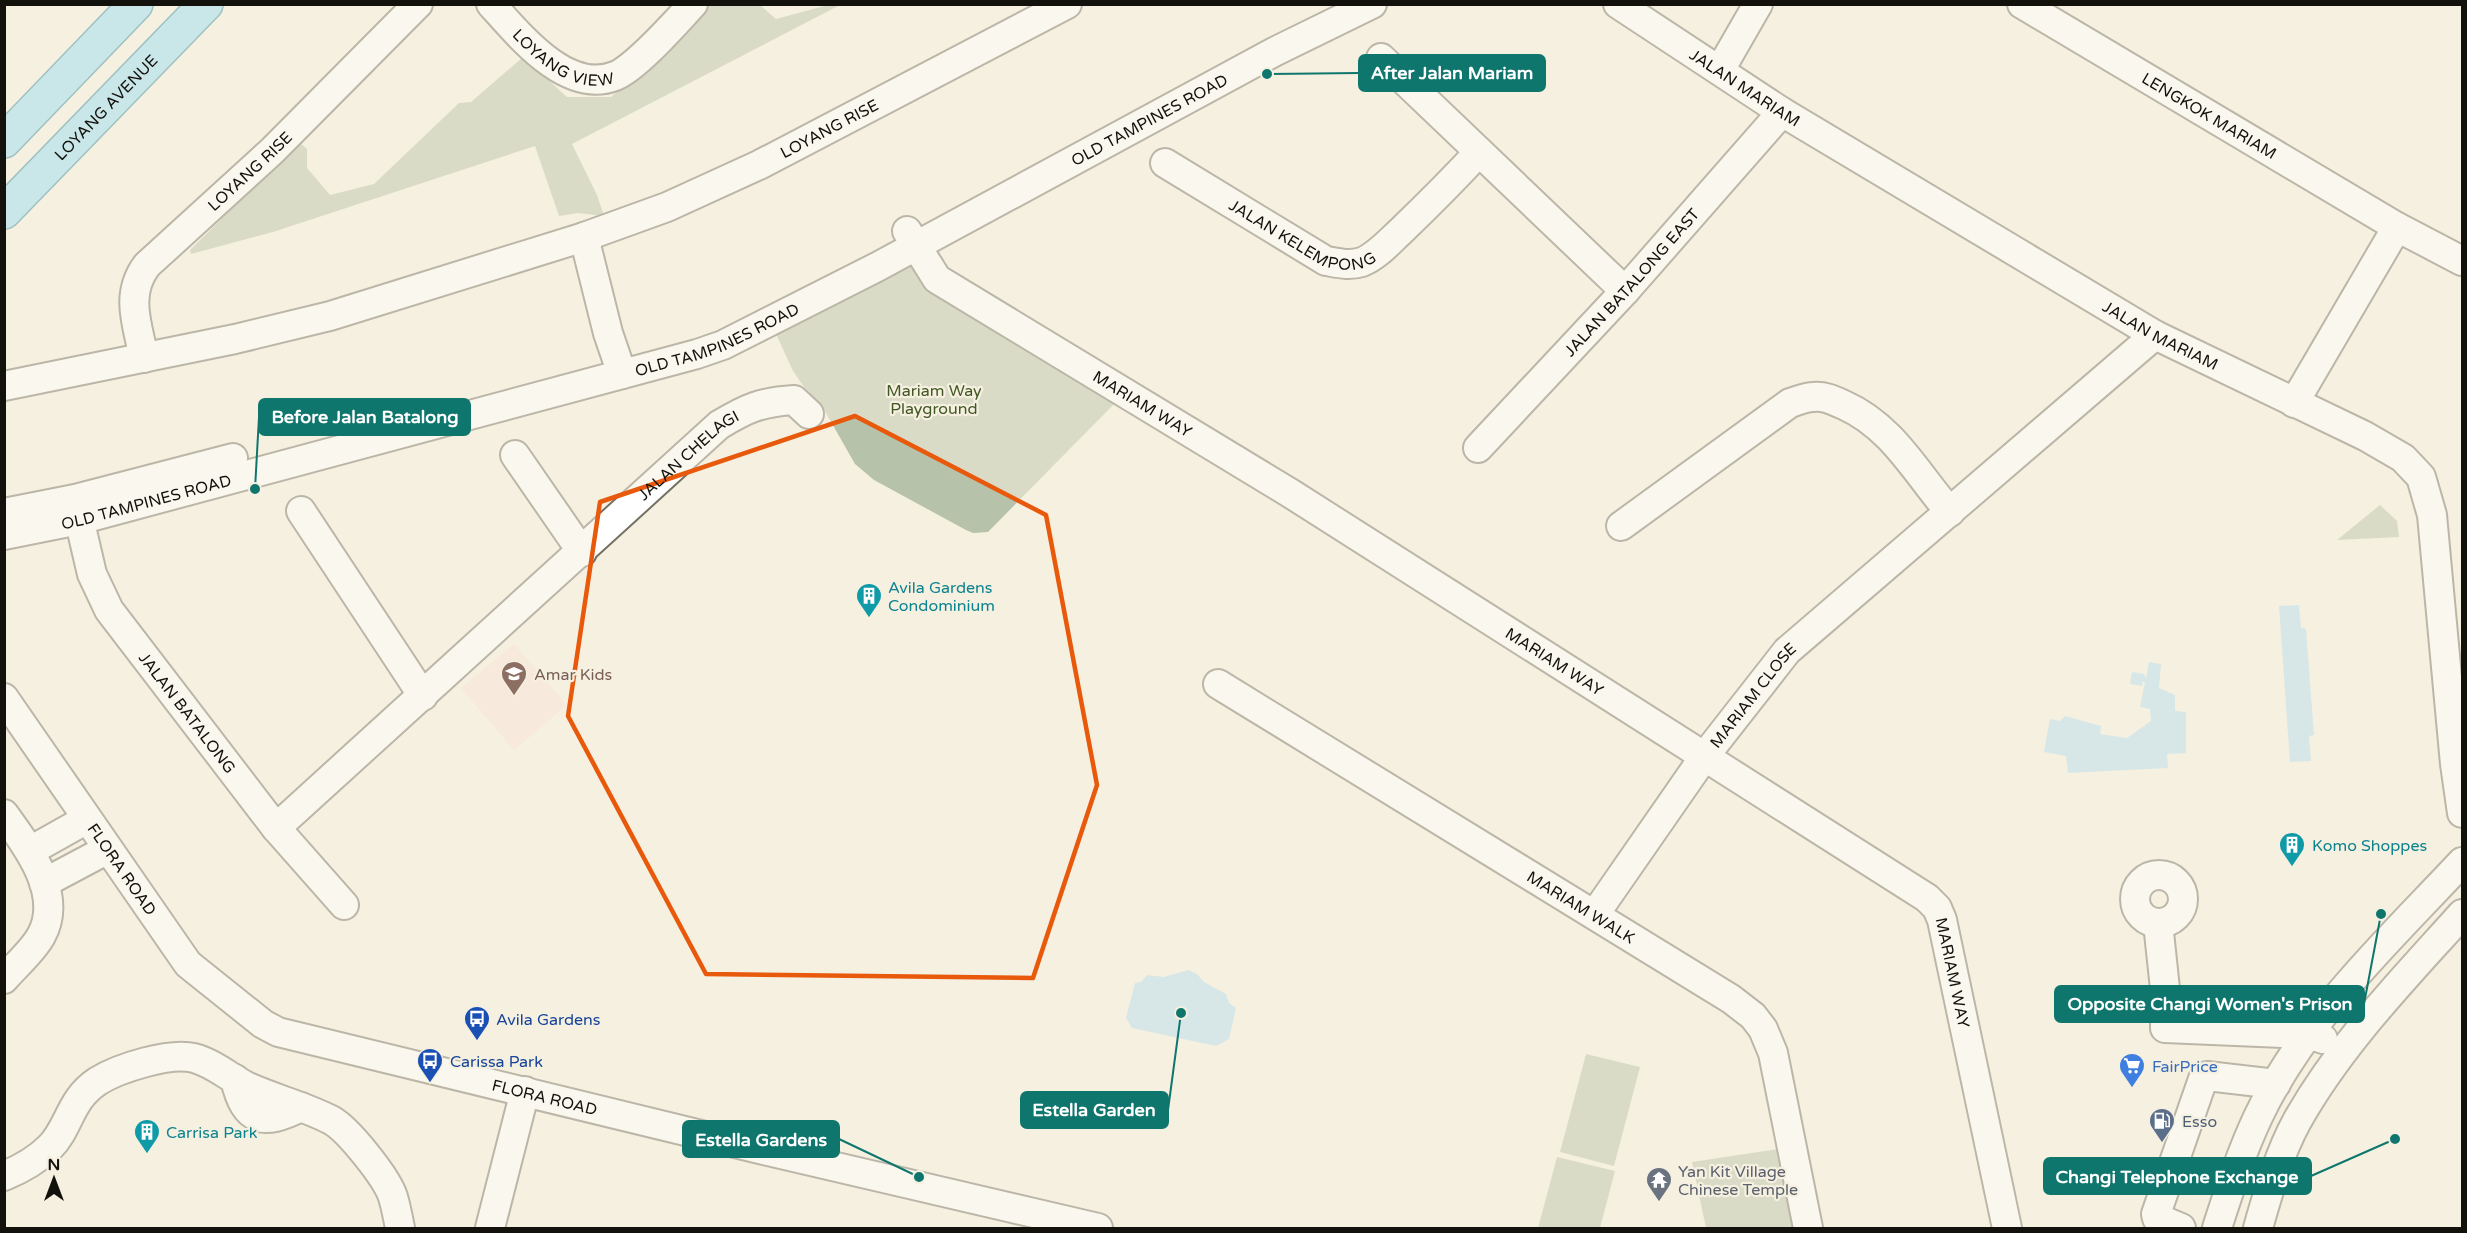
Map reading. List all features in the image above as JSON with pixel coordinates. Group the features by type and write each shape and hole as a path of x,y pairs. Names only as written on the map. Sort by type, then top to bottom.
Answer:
{"main road":[{"path":"4,141 136,4"},
{"name":"LOYANG AVENUE","path":"4,212 206,4"}],"street":[{"name":"LOYANG RISE","path":"144,358 136,325 134,299 136,283 147,265 272,151 418,4"},
{"name":"LOYANG VIEW","path":"491,4 546,60 576,78 595,80 616,76 644,54 693,4"},
{"name":"LOYANG RISE","path":"4,386 144,358 330,316 584,237 667,207 759,165 1067,4"},
{"name":"OLD TAMPINES ROAD","path":"4,535 77,510 620,366 697,354 723,345 1266,37 1334,4"},
{"name":"OLD TAMPINES ROAD","path":"911,239 1372,4"},
{"name":"JALAN MARIAM","path":"1618,4 1782,112 2155,336 2365,436 2403,458 2421,477 2432,515 2455,764 2463,813"},
{"path":"1720,70 1758,4"},
{"name":"LENGKOK MARIAM","path":"2022,4 2397,227 2463,261"},
{"path":"1381,58 1625,291"},
{"name":"JALAN BATALONG EAST","path":"1478,448 1625,291 1782,112"},
{"name":"JALAN KELEMPONG","path":"1165,163 1326,261 1347,265 1373,256 1432,202 1479,152"},
{"path":"2294,403 2397,227"},
{"path":"584,237 608,333 620,366"},
{"name":"MARIAM WAY","path":"911,239 937,279 1290,493 1927,898 1936,908 1942,920 2007,1228"},
{"name":"MARIAM CLOSE","path":"1595,914 1704,757 1787,651 2155,336"},
{"path":"1621,526 1790,403 1810,397 1828,398 1856,410 1880,427 1901,448 1950,512"},
{"name":"JALAN CHELAGI","path":"276,828 719,425 741,412 766,402 794,400 809,414"},
{"path":"515,455 582,552"},
{"name":"OLD TAMPINES ROAD","path":"4,513 77,510"},
{"name":"JALAN BATALONG","path":"77,510 92,574 109,610 276,828 344,905"},
{"path":"301,512 423,696"},
{"name":"MARIAM WALK","path":"1218,684 1595,914 1731,999 1753,1016 1763,1029 1773,1053 1808,1228"},
{"name":"FLORA ROAD","path":"4,698 193,970 270,1029 755,1148 1098,1228"},
{"path":"4,814 30,851 44,883 48,910 46,925 39,939 4,978"},
{"path":"30,851 87,819"},
{"path":"44,883 108,849"},
{"path":"2217,1228 2232,1180 2258,1117 2309,1034 2358,973 2463,862"},
{"path":"2259,1228 2269,1190 2296,1123 2345,1047 2463,914"},
{"path":"2158,923 2165,989 2164,1028 2309,1034 2345,1047"},
{"path":"4,1176 25,1167 52,1146 80,1096 98,1081 122,1070 170,1058 194,1058 235,1079 243,1106 259,1117 284,1116 301,1107 344,1128 384,1179 393,1196 400,1228"},
{"path":"2181,1228 2157,1218 2156,1214 2203,1079 2207,1076 2277,1084"},
{"path":"489,1228 525,1090"}],"highlighted area":[{"path":"855,416 1046,515 1097,785 1033,978 706,974 568,716 600,502"}],"shaded area":[{"name":"Amar Kids","path":"514,644 567,705 514,750 461,688"}],"green space":[{"path":"706,5 760,5 776,19 828,5 840,5 572,144 597,195 604,216 578,213 559,216 535,146 273,232 191,254 190,250 299,142 307,149 307,168 330,195 374,184 459,103 471,102 523,57 567,97 611,97"},
{"name":"Mariam Way Playground","path":"918,256 1122,396 988,532 973,533 966,530 874,480 855,464 822,406 793,371 776,334"},
{"path":"2380,505 2397,521 2399,537 2337,540"},
{"path":"1586,1054 1640,1067 1614,1166 1560,1152"},
{"path":"1778,1149 1794,1228 1706,1228 1692,1162"},
{"path":"1557,1157 1615,1171 1600,1228 1538,1228"}],"water":[{"path":"2299,605 2301,628 2306,629 2314,735 2309,736 2311,761 2290,762 2279,606"},
{"path":"2149,662 2161,664 2159,688 2175,695 2175,711 2186,712 2186,753 2167,754 2168,768 2068,773 2066,756 2044,752 2050,719 2060,721 2065,716 2101,726 2100,734 2127,738 2151,721 2150,709 2140,707 2145,682 2143,681 2142,686 2130,684 2132,672 2144,674 2146,678"},
{"path":"1188,970 1226,994 1229,1003 1236,1008 1229,1039 1216,1046 1132,1028 1126,1018 1135,983 1141,982 1147,975 1164,977"}],"place":[{"name":"After Jalan Mariam","path":"1267,74"},
{"name":"Before Jalan Batalong","path":"255,489"},
{"name":"Avila Gardens Condominium","path":"869,619"},
{"name":"Amar Kids","path":"514,697"},
{"name":"Komo Shoppes","path":"2292,868"},
{"name":"Opposite Changi Women's Prison","path":"2381,914"},
{"name":"Estella Garden","path":"1181,1013"},
{"name":"Avila Gardens","path":"477,1042"},
{"name":"Carissa Park","path":"430,1084"},
{"name":"FairPrice","path":"2132,1089"},
{"name":"Changi Telephone Exchange","path":"2395,1139"},
{"name":"Esso","path":"2162,1144"},
{"name":"Carrisa Park","path":"147,1155"},
{"name":"Estella Gardens","path":"919,1177"},
{"name":"Yan Kit Village Chinese Temple","path":"1659,1203"}]}
